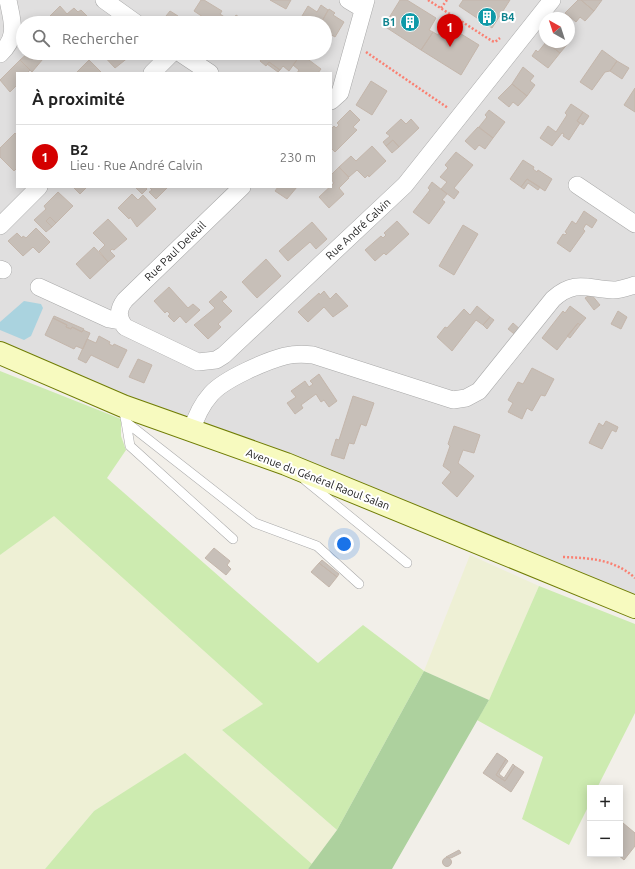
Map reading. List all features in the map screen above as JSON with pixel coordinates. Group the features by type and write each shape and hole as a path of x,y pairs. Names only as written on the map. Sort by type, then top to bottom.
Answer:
{"main road":[{"name":"Avenue du Général Raoul Salan","path":"0,353 125,414 191,432 286,464 635,607"}],"street":[{"path":"0,54 5,49 14,32 8,0"},
{"path":"104,0 126,16"},
{"path":"332,100 340,93 365,5 348,0"},
{"name":"Rue André Calvin","path":"120,321 131,331 198,362 216,360 224,356 405,185 552,0"},
{"path":"153,72 165,60"},
{"path":"190,60 208,72"},
{"path":"577,185 635,224"},
{"path":"0,226 38,188"},
{"name":"Rue Paul Deleuil","path":"120,321 120,307 125,300 241,188"},
{"path":"191,432 204,403 210,394 219,387 231,379 273,361 286,356 299,354 313,355 453,400 466,398 479,391 553,299 563,290 574,286 614,290 635,285"},
{"path":"39,287 109,319 120,321"}],"lane":[{"path":"125,414 130,446 233,539"},
{"path":"125,414 255,523 317,546 359,584"},
{"path":"286,464 407,563"}],"path":[{"path":"428,0 492,41 495,42 503,36"},
{"path":"441,8 447,0"},
{"path":"361,48 454,112"}],"shaded area":[{"path":"0,0 635,0 635,612 0,350"}],"green space":[{"path":"0,371 121,419 121,436 126,450 107,478 318,663 363,625 424,671 337,830 222,730 263,704 54,516 0,555"},
{"path":"54,515 263,704 222,730 337,830 312,864 185,754 94,811 45,869 0,869 0,555"},
{"path":"470,555 539,586 489,700 424,671"},
{"path":"539,586 635,624 635,713 599,785 587,785 587,809 569,845 522,819 543,757 477,720 489,700"},
{"path":"424,671 489,700 392,869 308,869 337,830"},
{"path":"185,753 312,864 308,869 45,869 94,811"}],"water":[{"path":"24,301 41,304 43,308 31,336 24,340 0,330 0,322"}],"building":[{"path":"201,0 204,0 222,11 220,14 223,16 202,16 194,11"},
{"path":"270,0 291,0 286,9"},
{"name":"B1","path":"400,0 407,0 436,18 429,30 433,32 421,50 384,26"},
{"name":"B4","path":"463,0 510,0 492,28 459,6"},
{"path":"578,0 581,0 594,11 585,21 580,17 576,22 575,12 566,12"},
{"path":"581,0 602,0 594,11"},
{"path":"321,5 328,10 325,16 302,16 308,6 317,12"},
{"path":"60,6 67,14 74,8 78,12 81,10 87,16 50,16"},
{"path":"329,9 335,13 333,15 344,22 335,37 332,35 332,16 325,16"},
{"path":"170,11 178,16 166,16"},
{"path":"445,24 479,45 461,75 421,50 433,32 438,35"},
{"path":"541,48 554,48 560,53 548,68 532,56 536,50 538,52"},
{"path":"554,48 564,48 560,53"},
{"path":"602,50 617,61 610,71 605,72 592,90 580,82"},
{"path":"20,60 42,60 32,72"},
{"path":"20,60 30,70 28,72 16,72 16,86 10,92 0,80"},
{"path":"89,60 101,72 77,72"},
{"path":"108,60 125,60 115,68"},
{"path":"297,60 289,71 283,66 280,70 269,62 266,66 260,61"},
{"path":"297,60 309,60 321,69 319,72 298,72 299,70 293,65"},
{"path":"617,61 629,68 622,79 610,71"},
{"path":"269,62 280,70 278,72 267,64"},
{"path":"523,67 534,76 530,81 535,85 527,96 512,84"},
{"path":"371,81 387,91 372,115 356,105"},
{"path":"512,84 527,96 518,106 513,102 509,107 498,98"},
{"path":"635,88 635,112 624,105"},
{"path":"571,104 583,112 577,121 580,123 569,140 563,136 564,134 562,133 552,146 540,138 548,126 556,132 567,115 565,113"},
{"path":"350,110 360,120 353,127 357,130 335,152 332,149 332,128 334,126 336,128 339,125 337,123"},
{"path":"489,110 505,122 493,138 479,127 487,117 485,115"},
{"path":"583,112 589,116 583,125 577,121"},
{"path":"401,119 406,124 411,119 419,128 399,147 393,140 386,146 383,142 390,136 386,133"},
{"path":"478,127 493,138 485,149 479,145 475,150 465,141"},
{"path":"15,133 16,134 16,169 14,171 0,157 0,148"},
{"path":"393,140 399,147 392,153 386,146"},
{"path":"372,146 386,161 369,177 368,175 365,178 357,170 349,177 339,167 351,156 356,161"},
{"path":"456,152 473,165 454,188 459,192 454,199 441,189 447,182 440,177 448,168 445,165"},
{"path":"523,160 534,167 533,169 537,172 538,170 552,179 545,191 527,179 521,187 510,179"},
{"path":"339,167 349,178 339,188 344,194 329,208 319,197 329,188 332,188 334,183 332,180 332,174"},
{"path":"527,179 540,187 538,190 528,183 524,189 521,187"},
{"path":"432,182 447,194 442,200 445,202 429,224 413,212 430,190 428,188"},
{"path":"74,188 86,188 80,194"},
{"path":"136,188 147,189 142,194"},
{"path":"150,188 167,188 156,199 149,192 152,190"},
{"path":"277,188 296,188 287,199 275,191"},
{"path":"58,192 73,206 56,223 50,217 46,221 52,227 46,232 34,220 46,209 44,206"},
{"path":"132,194 138,200 143,195 156,209 137,227 130,217 129,219 118,208"},
{"path":"584,211 597,220 592,228 586,224 583,229 585,231 570,252 557,243 563,234 565,235 567,233 565,232 572,221 576,224"},
{"path":"50,217 56,223 52,227 46,221"},
{"path":"108,219 127,239 114,250 112,249 110,251 115,256 108,262 99,251 105,245 93,233"},
{"path":"397,221 409,234 386,255 384,253 375,261 365,250 381,236 383,238 386,235 384,233"},
{"path":"312,222 327,239 316,249 310,242 288,261 279,251"},
{"path":"463,225 478,234 454,275 439,266"},
{"path":"36,228 50,242 39,253 33,247 23,256 8,241 17,233 22,238 23,236 26,238"},
{"path":"94,247 108,262 90,279 76,264"},
{"path":"266,259 281,276 257,298 242,282"},
{"path":"169,287 188,308 193,304 200,310 186,323 180,316 174,322 168,316 170,314 167,311 165,313 154,301"},
{"path":"221,291 227,297 222,301 232,311 218,324 221,327 208,339 194,325 215,308 209,302"},
{"path":"324,291 330,299 336,293 348,306 333,317 324,307 308,322 298,312 319,293 320,295"},
{"path":"591,294 600,305 594,310 585,298"},
{"path":"477,306 490,317 483,325 476,320 452,351 437,337 464,309 470,315"},
{"path":"570,306 586,318 580,325 578,323 557,350 542,338 563,311 565,313"},
{"path":"618,311 627,317 621,329 611,324"},
{"path":"54,316 84,329 82,332 72,327 71,329 66,327 67,325 53,318"},
{"path":"490,317 494,320 487,329 483,325"},
{"path":"53,318 67,325 66,327 71,329 72,327 82,332 83,330 90,333 83,349 76,346 74,349 45,335"},
{"path":"513,323 522,331 518,337 508,329"},
{"path":"578,323 580,325 570,338 567,336"},
{"path":"99,336 110,342 109,344 113,346 114,344 127,350 118,368 91,355 86,363 78,359 87,339 96,343"},
{"path":"138,359 152,365 144,383 129,377"},
{"path":"532,368 554,379 545,396 541,395 532,411 527,408 522,419 508,412 513,403 508,400 518,382 523,384"},
{"path":"319,374 337,401 329,407 324,400 321,402 316,394 301,405 303,408 295,414 287,403 296,397 291,391 305,381 309,387 313,384 310,381"},
{"path":"353,396 374,403 366,426 361,424 354,444 349,443 344,459 331,455 336,439 339,440"},
{"path":"606,421 618,427 616,432 612,430 602,449 589,443 599,423 603,426"},
{"path":"454,426 480,435 474,453 463,450 458,463 474,476 457,497 442,483 451,472 443,466 450,446 448,444"},
{"path":"214,548 230,561 227,565 231,569 226,575 205,558"},
{"path":"322,560 339,574 337,577 319,563"},
{"path":"319,563 337,577 329,587 311,572"},
{"path":"497,753 506,759 496,775 505,781 515,766 524,772 511,792 483,773"},
{"path":"506,759 508,761 499,774 504,778 513,764 515,766 505,781 496,775"},
{"path":"623,823 635,833 635,846 624,860 620,857 623,857"},
{"path":"459,850 461,853 451,858 446,857"},
{"path":"447,857 452,862 447,867 442,862"}],"place":[{"name":"B4","path":"487,17"},
{"name":"B1","path":"410,22"},
{"name":"B2","path":"450,47"}]}
